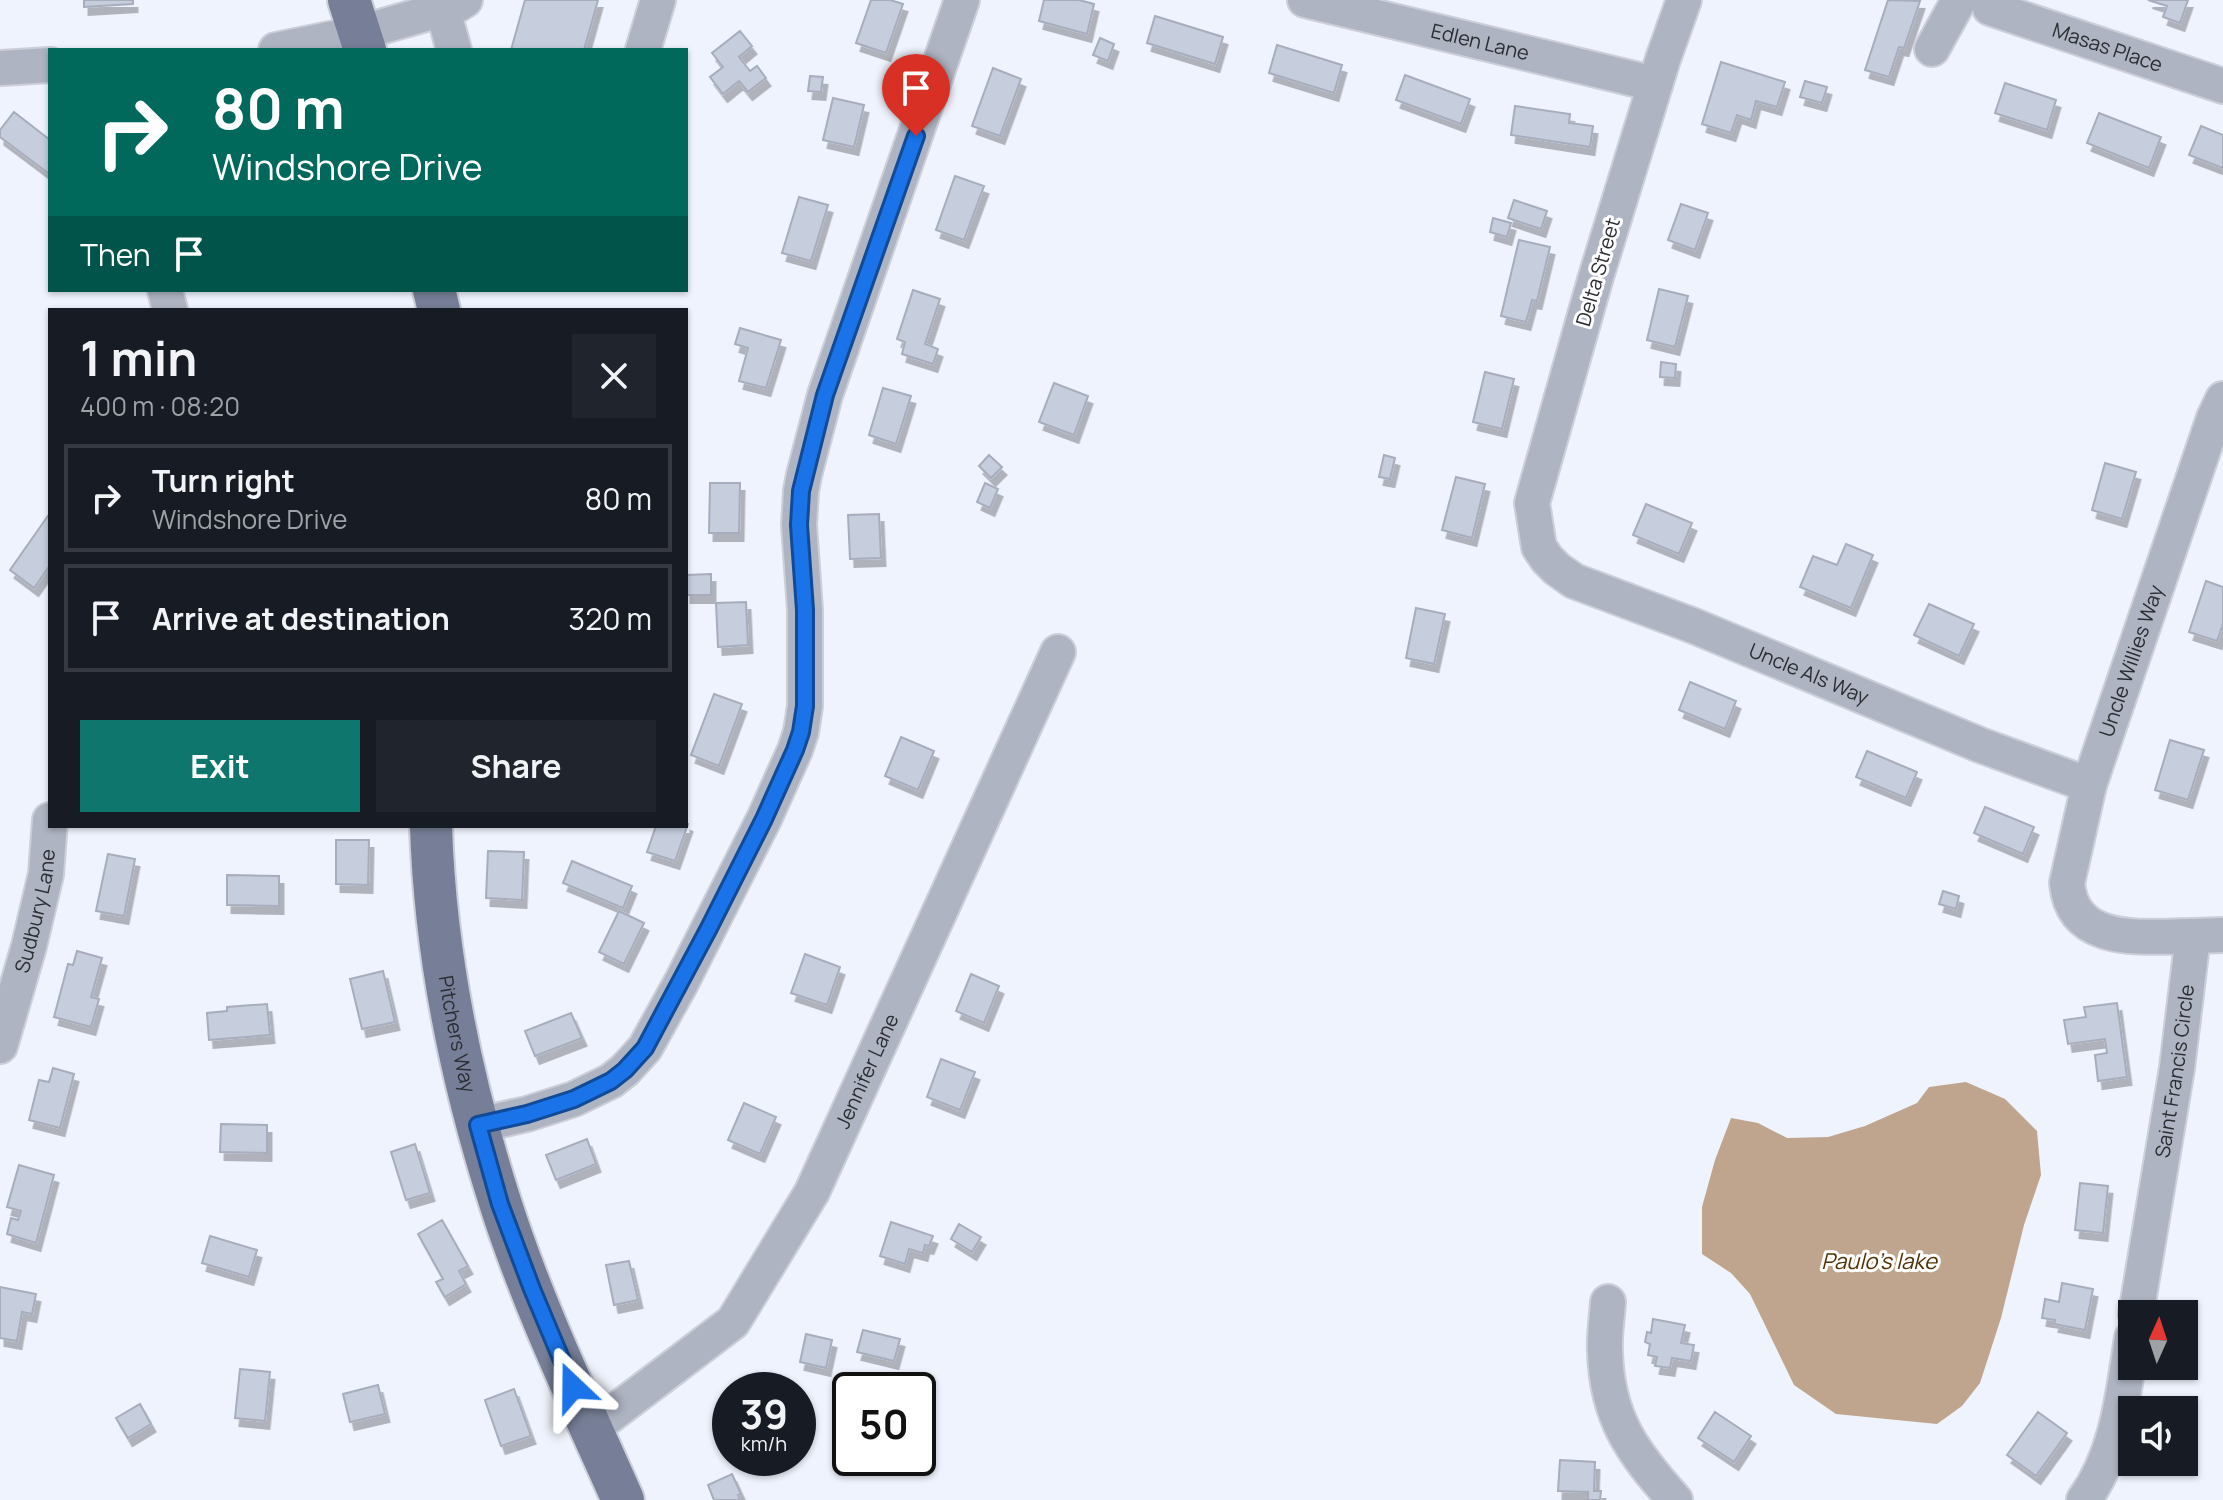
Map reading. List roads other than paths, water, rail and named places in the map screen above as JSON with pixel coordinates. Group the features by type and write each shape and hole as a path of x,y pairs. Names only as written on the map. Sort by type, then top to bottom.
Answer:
{"main road":[{"name":"Pitchers Way","path":"431,828 444,970 454,1028 500,1204 623,1500"}],"street":[{"path":"644,48 658,0"},
{"path":"478,1125 574,1099 611,1081 645,1048 764,819 795,750 805,706 805,610 799,525 804,475 825,395 962,0"},
{"name":"Edlen Lane","path":"1305,0 1655,84"},
{"name":"Delta Street","path":"1539,547 1532,503 1595,280 1684,0"},
{"path":"283,48 449,3 454,48"},
{"path":"1932,49 1974,4"},
{"name":"Masas Place","path":"1974,4 2223,86"},
{"path":"0,68 48,65"},
{"name":"Uncle Willies Way","path":"2087,923 2068,897 2067,883 2089,785 2223,399"},
{"name":"Uncle Als Way","path":"1539,547 1557,569 1574,581 1694,626 1980,745 2089,785"},
{"name":"Jennifer Lane","path":"592,1429 733,1322 812,1192 1058,652"},
{"name":"Sudbury Lane","path":"0,1046 10,975 46,874 49,828"},
{"name":"Saint Francis Circle","path":"2087,923 2120,936 2208,935 2177,1068 2138,1300"},
{"path":"1608,1302 1605,1350 1615,1416 1633,1449 1675,1500"},
{"path":"2084,1500 2099,1477 2112,1443 2125,1380"}],"water":[{"name":"Paulo's lake","path":"1966,1082 2005,1099 2037,1131 2041,1175 1980,1383 1962,1406 1937,1424 1836,1414 1794,1385 1750,1294 1731,1273 1702,1254 1702,1207 1731,1118 1758,1123 1787,1138 1828,1137 1865,1126 1917,1103 1929,1087"}]}
